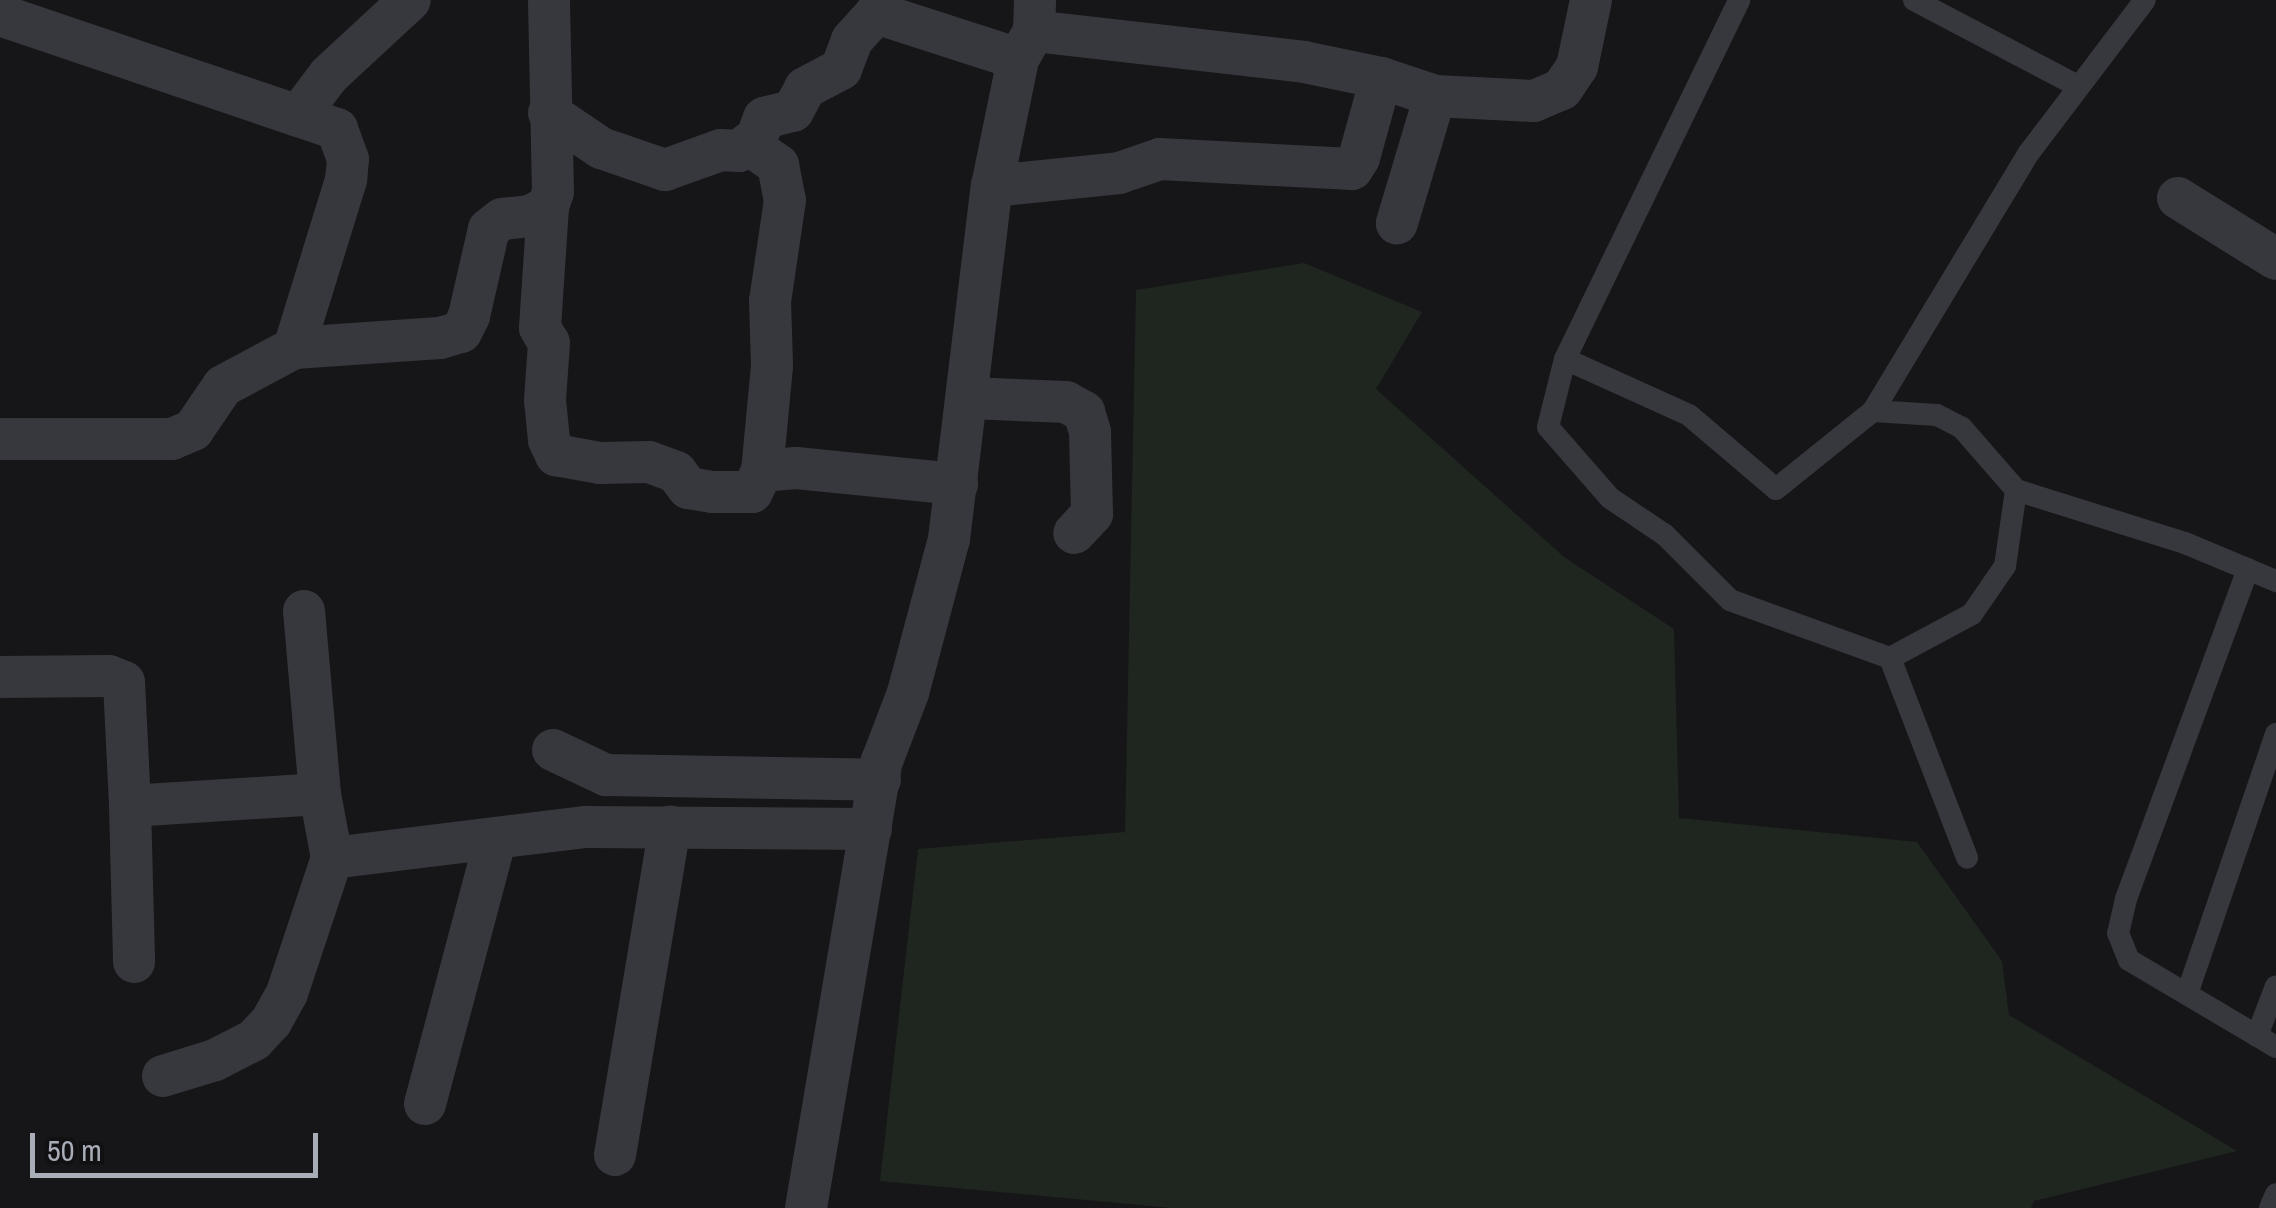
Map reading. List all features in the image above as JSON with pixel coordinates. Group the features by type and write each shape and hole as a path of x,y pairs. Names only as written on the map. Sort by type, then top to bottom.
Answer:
{"street":[{"path":"298,116 329,75 410,0"},
{"path":"549,0 553,192 548,208 540,328 549,343 545,400 549,440 556,455 600,463 649,462 676,472 688,488 752,492 762,470 772,366 770,301 784,200 778,165 748,144"},
{"path":"549,113 600,148 666,170 721,150 739,151 757,137 764,118 793,111 805,88 841,69 852,40 876,13 1304,62 1381,78 1435,96 1534,101 1562,89 1577,67 1591,0"},
{"path":"0,16 338,130 348,158 346,180 294,348"},
{"path":"806,1208 880,780 944,558 957,484 992,186 1029,30"},
{"path":"992,186 1119,173 1160,159 1352,168 1359,158 1381,78"},
{"path":"1397,223 1435,96"},
{"path":"2178,198 2276,258"},
{"path":"0,439 172,439 193,430 222,386 294,348 440,338 461,332 469,316 489,229 502,219 530,216 548,208"},
{"path":"968,398 1066,402 1084,412 1090,432 1092,514 1074,533"},
{"path":"762,470 796,468 957,484"},
{"path":"163,1076 254,1040 271,1022 287,992 332,858 320,794 304,611"},
{"path":"0,678 109,676 124,682 134,962"},
{"path":"553,750 606,774 880,780"},
{"path":"130,806 320,794"},
{"path":"332,858 586,827 871,828"},
{"path":"615,1156 670,827"},
{"path":"425,1104 496,838"}],"lane":[{"path":"1740,0 1565,359 1548,427 1610,498 1665,535 1730,600 1890,658 1972,614 2005,566 2016,490"},
{"path":"1914,0 2078,86"},
{"path":"1565,359 1689,416 1776,489 1873,411 2028,154 2145,0"},
{"path":"1873,411 1936,415 1962,428 2016,490 2185,543 2276,580"},
{"path":"2248,569 2126,898 2118,933 2128,960 2266,1042 2276,986"},
{"path":"1890,658 1967,858"},
{"path":"2186,994 2276,734"},
{"path":"2270,1208 2276,1194"}],"shaded area":[{"path":"1304,263 1422,312 1376,389 1564,557 1674,629 1679,818 1917,842 2002,961 2009,1015 2237,1151 2034,1201 2031,1208 1172,1208 880,1181 918,849 1125,832 1136,290"}]}
